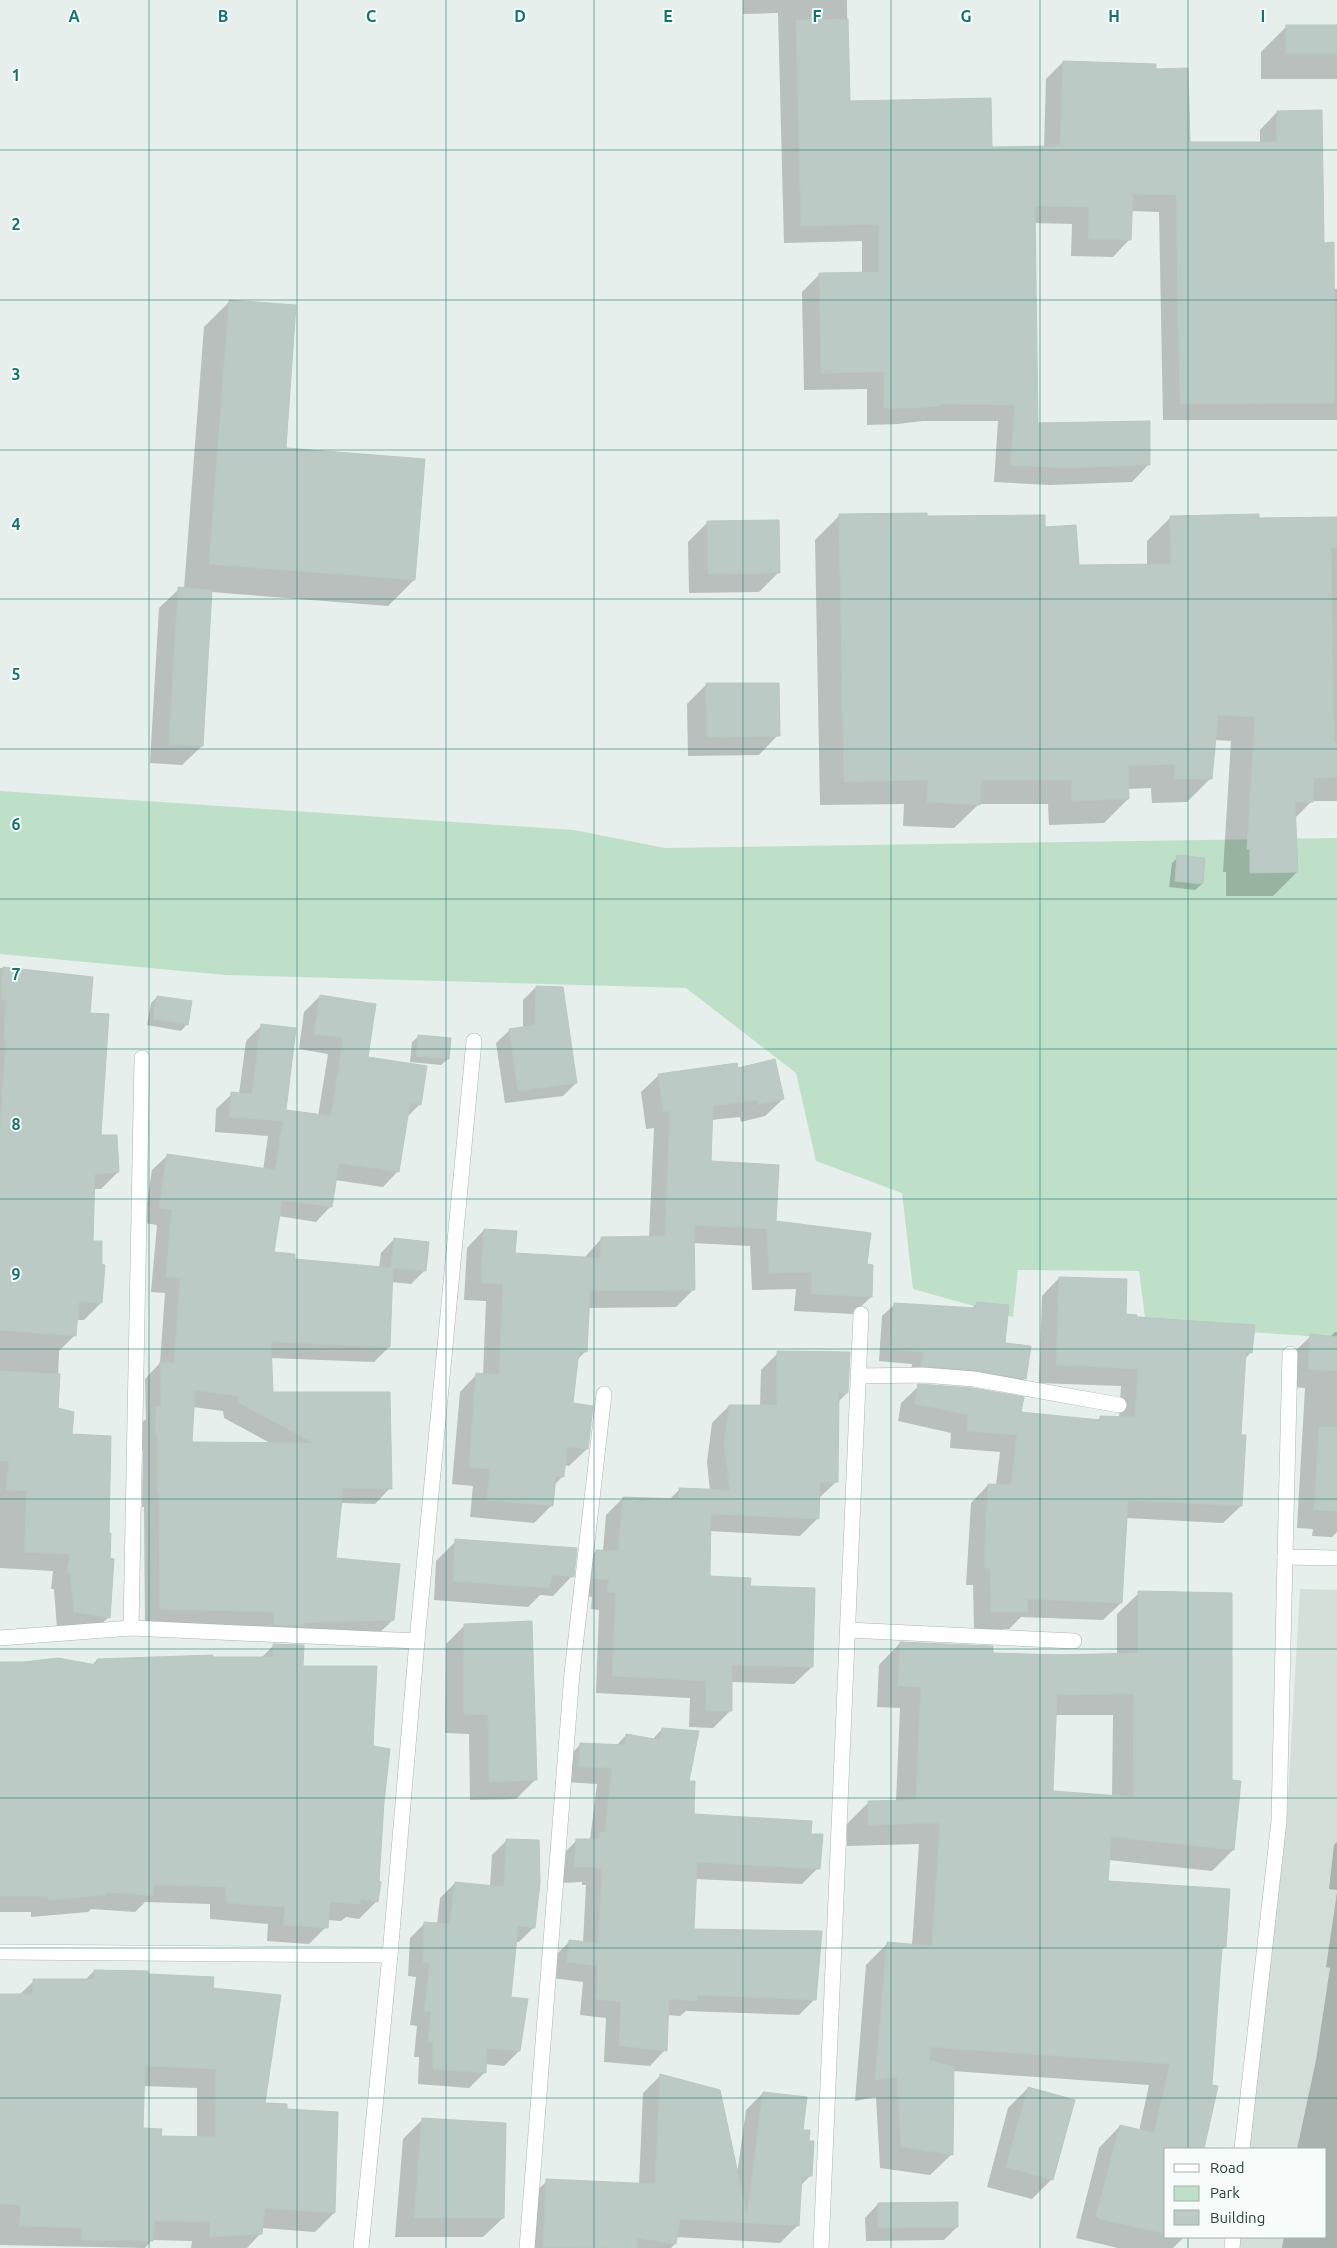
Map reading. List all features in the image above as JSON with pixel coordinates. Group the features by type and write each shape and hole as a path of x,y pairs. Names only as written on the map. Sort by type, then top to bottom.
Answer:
{"street":[{"path":"361,2248 390,1955 417,1641 474,1041"},
{"path":"131,1628 142,1058"},
{"path":"821,2248 861,1314"},
{"path":"1242,2148 1279,1821 1290,1354"},
{"path":"858,1376 923,1375 974,1378 1119,1405"},
{"path":"527,2248 572,1672 604,1394"},
{"path":"1285,1557 1337,1558"},
{"path":"0,1638 131,1628 417,1641"},
{"path":"848,1630 1074,1641"},
{"path":"0,1952 390,1955"}],"shaded area":[{"path":"1300,1589 1337,1590 1337,2248 1233,2248 1235,2238 1327,2238 1327,2148 1246,2148 1286,1831"}],"green space":[{"path":"0,791 574,830 665,848 1337,838 1337,1338 1146,1325 1139,1271 1018,1270 1013,1317 913,1289 902,1193 816,1161 796,1073 686,988 225,975 0,954"}],"building":[{"path":"848,19 850,101 991,98 992,147 1060,146 1063,61 1156,64 1156,69 1188,68 1190,142 1277,142 1277,111 1322,110 1324,243 1334,242 1335,403 1180,404 1176,195 1133,194 1131,240 1088,239 1089,207 1035,206 1038,423 1150,421 1150,465 1068,468 1010,465 1015,405 939,404 939,406 916,408 884,408 884,372 821,373 819,273 879,272 879,224 801,226 796,20"},
{"path":"1286,25 1337,25 1337,54 1286,54"},
{"path":"229,300 296,305 286,448 425,459 415,580 209,564"},
{"path":"927,513 927,516 1045,515 1045,527 1076,525 1079,565 1171,564 1170,516 1259,514 1259,518 1337,517 1337,548 1331,548 1334,743 1337,743 1337,777 1314,778 1313,802 1295,802 1298,872 1250,873 1250,849 1247,849 1255,717 1218,715 1212,779 1175,779 1175,764 1128,766 1129,799 1072,801 1072,780 981,780 980,805 927,802 928,780 844,782 839,514"},
{"path":"779,520 780,573 708,574 707,521"},
{"path":"178,587 212,590 203,746 169,744"},
{"path":"706,683 779,683 780,736 707,737"},
{"path":"1177,855 1205,858 1203,884 1175,881"},
{"path":"3,967 93,977 90,1013 109,1014 101,1135 117,1135 119,1172 95,1174 93,1241 102,1241 102,1264 105,1265 102,1303 79,1302 76,1336 0,1330 0,1130 6,1039 4,1039 6,1000 1,1000"},
{"path":"536,986 563,987 577,1083 518,1091 509,1029 535,1025"},
{"path":"320,995 376,1004 368,1057 427,1066 421,1105 410,1103 399,1172 339,1163 332,1207 282,1200 274,1252 295,1254 295,1259 393,1268 390,1347 271,1342 273,1392 390,1392 392,1489 343,1488 336,1558 400,1564 394,1620 304,1623 304,1626 274,1625 274,1612 160,1609 159,1492 157,1492 158,1435 155,1435 156,1406 161,1407 160,1362 174,1363 180,1278 166,1277 172,1210 159,1208 167,1154 275,1170 283,1121 229,1117 231,1092 252,1094 261,1024 296,1028 286,1110 331,1116 343,1038 314,1034","holes":["195,1390 238,1396 239,1403 314,1443 192,1442"]},
{"path":"157,996 192,1001 188,1025 153,1019"},
{"path":"418,1035 451,1038 449,1059 416,1056"},
{"path":"775,1059 784,1099 758,1105 757,1100 713,1106 711,1161 779,1165 776,1221 871,1233 867,1264 873,1265 872,1297 811,1294 812,1272 769,1273 767,1229 694,1225 695,1290 590,1291 587,1352 579,1351 573,1403 593,1406 588,1449 567,1447 564,1477 556,1476 553,1506 487,1500 490,1469 469,1467 476,1373 499,1375 503,1284 481,1283 484,1229 517,1231 515,1253 601,1258 601,1237 665,1236 670,1111 663,1112 658,1074 737,1063 738,1068"},
{"path":"394,1238 429,1242 426,1271 391,1268"},
{"path":"1059,1277 1127,1279 1126,1314 1137,1315 1137,1317 1255,1325 1252,1353 1246,1352 1241,1435 1246,1435 1242,1506 1128,1500 1122,1603 1027,1599 1028,1612 991,1612 990,1568 984,1568 988,1484 1011,1485 1017,1435 967,1431 968,1415 915,1404 918,1384 973,1388 1024,1397 1021,1412 1100,1420 1100,1416 1135,1417 1138,1369 1056,1365"},
{"path":"977,1302 1009,1305 1005,1343 1031,1346 1026,1379 975,1370 921,1366 923,1352 890,1349 894,1303 976,1308"},
{"path":"1310,1334 1337,1337 1337,1371 1308,1369"},
{"path":"777,1351 850,1352 848,1393 839,1393 838,1482 820,1482 819,1519 711,1514 710,1576 751,1578 750,1586 815,1588 813,1667 732,1665 732,1711 706,1711 706,1681 612,1676 616,1593 607,1592 609,1580 592,1578 596,1550 618,1551 623,1497 679,1499 679,1488 730,1490 724,1444 729,1405 777,1405"},
{"path":"0,1371 60,1374 58,1408 74,1412 72,1434 111,1436 109,1533 111,1533 110,1558 114,1559 110,1618 74,1612 70,1573 67,1572 70,1554 24,1552 27,1491 6,1490 9,1461 0,1460"},
{"path":"1319,1427 1337,1427 1337,1511 1314,1510"},
{"path":"455,1539 577,1548 574,1577 553,1575 549,1588 453,1581"},
{"path":"1138,1591 1232,1593 1232,1780 1241,1781 1234,1850 1111,1837 1108,1881 1230,1889 1226,1947 1222,1947 1212,2085 1218,2086 1204,2148 1164,2148 1164,2234 1099,2219 1096,2216 1120,2125 1154,2133 1170,2064 931,2047 929,2060 954,2067 953,2155 901,2147 897,2077 875,2080 887,1942 932,1946 940,1823 868,1825 868,1801 916,1800 921,1687 898,1686 900,1642 993,1646 993,1653 1061,1655 1138,1653","holes":["1134,1694 1133,1797 1053,1791 1057,1695"]},
{"path":"532,1621 537,1780 489,1782 488,1715 464,1714 464,1624"},
{"path":"273,1644 304,1645 303,1666 377,1666 373,1746 390,1749 384,1802 379,1881 381,1882 378,1902 360,1899 360,1904 330,1902 328,1928 283,1925 285,1907 227,1903 226,1887 153,1885 153,1896 106,1892 106,1895 48,1900 48,1896 0,1896 0,1662 24,1662 58,1658 96,1665 97,1659 213,1655 213,1657 273,1657"},
{"path":"662,1728 699,1731 689,1781 695,1781 694,1814 812,1821 811,1834 823,1834 820,1869 697,1862 694,1929 822,1931 816,2000 698,1995 697,2001 669,1999 667,2051 619,2046 621,2002 596,1999 598,1966 567,1962 569,1940 598,1943 602,1869 597,1869 597,1867 574,1867 576,1839 599,1839 599,1832 605,1833 612,1768 579,1767 580,1743 625,1745 626,1734 660,1740"},
{"path":"506,1839 539,1840 540,1883 535,1928 518,1926 511,1997 528,1999 520,2051 487,2048 486,2073 433,2069 433,2042 428,2042 431,2012 424,2011 430,1963 423,1962 424,1922 450,1924 455,1882 504,1887"},
{"path":"94,1970 148,1971 148,1974 214,1977 213,1988 281,1995 265,2103 287,2104 287,2109 338,2112 335,2213 265,2208 262,2234 210,2237 210,2222 155,2221 153,2241 81,2240 82,2228 19,2226 21,2205 0,2204 0,1994 33,1994 33,1979 94,1979","holes":["145,2066 216,2069 216,2137 161,2136 162,2129 143,2128"]},
{"path":"660,2074 720,2090 747,2215 763,2092 807,2097 803,2130 810,2130 809,2141 814,2141 812,2176 802,2176 799,2226 680,2219 676,2244 637,2238 637,2248 543,2247 546,2179 655,2184"},
{"path":"1028,2087 1075,2100 1053,2180 1006,2167"},
{"path":"422,2118 506,2123 504,2218 414,2218"},
{"path":"958,2202 958,2227 878,2228 878,2203"}]}
